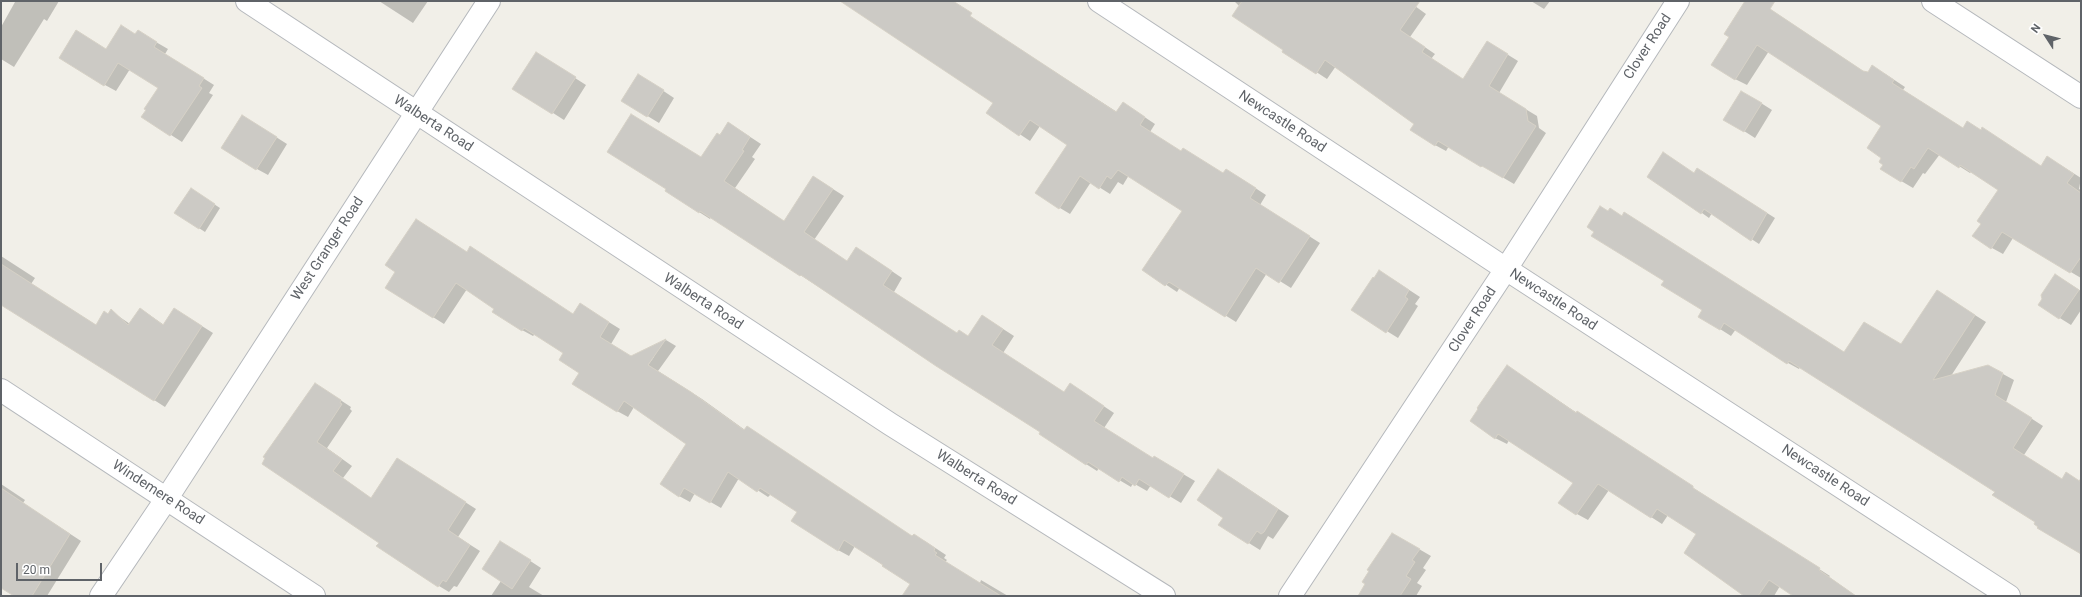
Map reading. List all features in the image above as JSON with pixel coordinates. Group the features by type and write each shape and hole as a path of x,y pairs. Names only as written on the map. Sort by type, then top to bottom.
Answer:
{"street":[{"name":"Walberta Road","path":"247,1 890,424 1164,596"},
{"name":"West Granger Road","path":"101,596 167,498 489,1"},
{"name":"Newcastle Road","path":"1098,1 1506,269 2009,596"},
{"name":"Clover Road","path":"1290,596 1506,269 1678,1"},
{"path":"1933,1 2081,97"},
{"name":"Windemere Road","path":"1,390 314,596"}],"building":[{"path":"840,1 953,1 972,13 970,16 1116,112 1123,102 1145,117 1140,125 1181,151 1183,148 1223,173 1226,169 1256,188 1250,198 1310,236 1279,283 1256,268 1225,317 1169,282 1165,286 1142,270 1182,211 1118,170 1111,179 1107,176 1099,189 1080,176 1059,209 1035,193 1067,145 1030,120 1019,136 986,113 993,103"},
{"path":"1242,1 1420,1 1400,30 1425,47 1422,52 1463,79 1487,41 1508,54 1489,86 1526,109 1528,121 1536,126 1503,178 1482,166 1481,167 1438,141 1435,146 1410,130 1414,124 1325,60 1316,74 1282,52 1283,50 1232,16"},
{"path":"1745,1 1775,1 1770,9 1863,71 1868,72 1872,65 1894,80 1892,83 1963,128 1967,121 1981,130 1982,127 2041,166 2047,156 2074,174 2067,183 2081,193 2081,257 2070,273 2002,232 1991,249 1972,236 1981,224 1977,221 1998,190 1960,165 1959,168 1928,148 1914,169 1911,167 1901,182 1880,169 1883,165 1879,162 1881,158 1867,148 1881,126 1757,45 1735,80 1711,65 1729,37 1724,34"},
{"path":"121,25 135,34 138,30 157,42 154,47 204,78 199,86 202,88 170,136 141,117 146,110 144,109 158,88 118,63 104,86 59,58 76,30 106,49"},
{"path":"536,52 576,77 552,114 512,89"},
{"path":"638,74 664,90 647,117 621,101"},
{"path":"1741,91 1762,103 1744,132 1723,120"},
{"path":"631,114 701,157 717,133 720,135 728,122 750,137 742,150 744,151 724,181 784,221 813,176 833,189 804,232 847,261 856,247 892,271 883,285 957,333 959,330 968,336 982,315 1003,329 992,345 1064,392 1070,383 1104,406 1094,421 1153,458 1154,456 1184,474 1169,498 1139,479 1135,486 1122,477 1119,482 1088,462 1086,465 1039,434 1040,432 936,366 801,275 800,276 700,211 699,213 665,191 666,189 607,152"},
{"path":"242,115 277,137 256,170 221,148"},
{"path":"1663,152 1694,173 1697,168 1767,213 1751,241 1704,209 1701,214 1647,177"},
{"path":"191,188 215,204 199,229 174,213"},
{"path":"1600,206 1608,211 1610,208 1622,216 1624,212 1844,352 1864,322 1901,344 1937,290 1975,315 1933,380 1988,365 2003,373 1995,395 2032,418 2013,448 2062,479 2066,472 2081,482 2081,554 2037,528 2038,527 2034,524 2035,522 1992,495 1995,492 1789,361 1787,364 1724,323 1720,330 1698,317 1702,310 1661,285 1664,281 1591,236 1594,232 1587,227"},
{"path":"416,219 467,252 470,246 573,314 580,303 609,322 600,337 631,356 666,339 648,365 691,392 744,430 747,426 912,536 914,534 935,548 934,551 937,553 935,555 1001,596 902,596 910,584 844,540 838,551 791,521 797,512 760,488 757,492 728,472 710,503 684,488 679,497 660,484 686,444 624,401 617,412 572,384 579,373 559,360 563,353 524,328 522,331 492,312 494,309 456,283 433,318 385,288 395,272 385,265"},
{"path":"1,264 96,325 104,311 108,314 111,309 128,325 140,308 163,325 174,308 202,326 154,401 1,305"},
{"path":"1379,270 1409,290 1405,297 1408,299 1386,333 1351,310"},
{"path":"2055,274 2079,290 2059,319 2038,305 2042,299 2041,295"},
{"path":"1507,365 1576,413 1577,411 1693,486 1693,488 1820,568 1819,570 1856,596 1793,596 1769,580 1758,596 1744,596 1684,553 1696,534 1657,509 1651,518 1598,484 1576,515 1558,503 1573,483 1498,434 1495,439 1470,421 1478,409 1477,408"},
{"path":"315,383 341,400 340,403 342,404 317,442 342,459 333,471 371,498 397,458 466,502 448,530 470,545 446,582 443,580 438,587 376,546 379,543 262,464 265,458 263,457"},
{"path":"1218,469 1278,509 1264,532 1261,534 1257,531 1248,544 1218,525 1223,518 1197,500"},
{"path":"1,488 70,534 32,596 14,596 1,588"},
{"path":"1392,533 1420,549 1412,560 1415,562 1406,576 1411,579 1400,596 1358,596 1365,584 1362,582 1369,571 1367,570"},
{"path":"500,541 531,560 512,589 482,569"}]}
